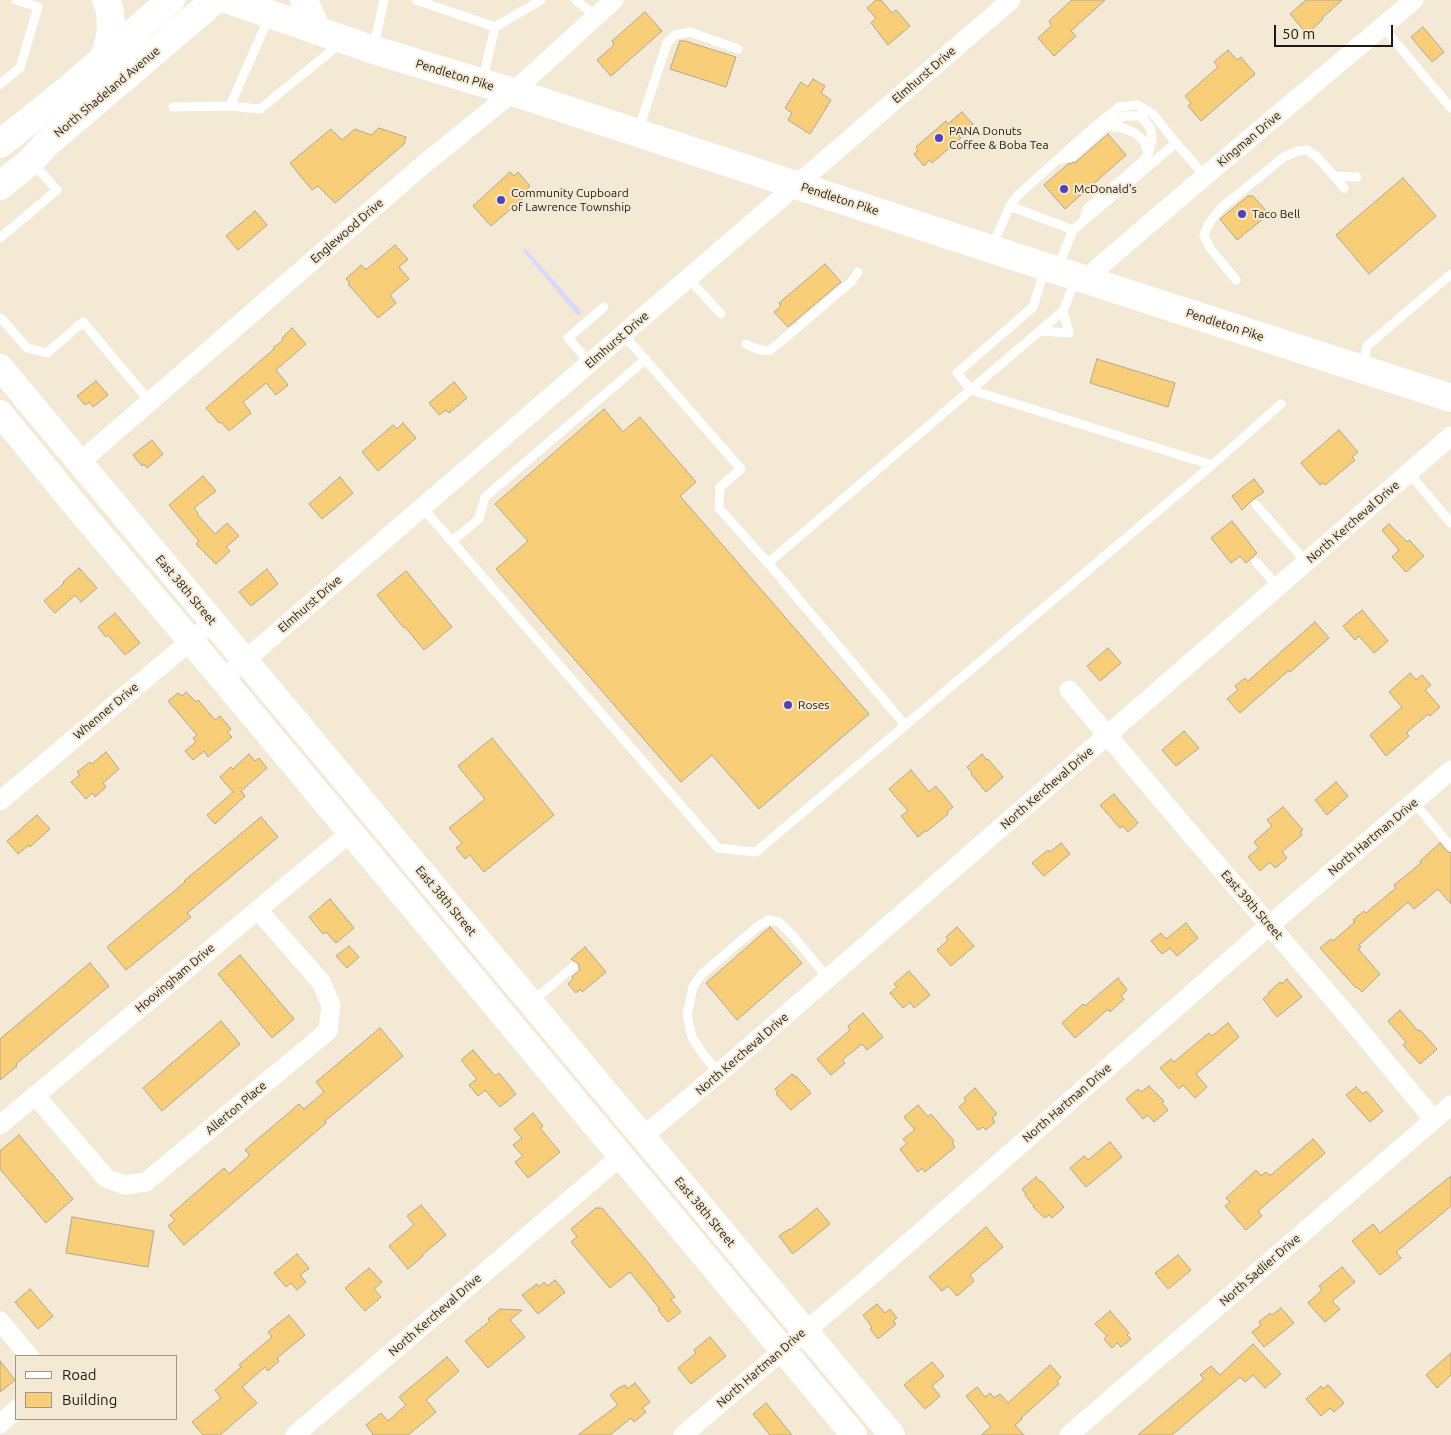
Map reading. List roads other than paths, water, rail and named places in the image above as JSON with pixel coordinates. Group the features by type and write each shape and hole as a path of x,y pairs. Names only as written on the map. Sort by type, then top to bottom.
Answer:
{"main road":[{"path":"105,57 111,31 110,11 106,0"},
{"path":"0,144 171,0"},
{"name":"North Shadeland Avenue","path":"0,186 31,161 46,144 215,0"},
{"name":"Pendleton Pike","path":"229,0 374,50 513,92 1451,398"},
{"path":"304,0 317,31"},
{"name":"East 38th Street","path":"0,368 892,1435"},
{"path":"0,413 854,1435"}],"street":[{"name":"Englewood Drive","path":"79,463 416,171 513,92 614,0"},
{"name":"Elmhurst Drive","path":"223,679 1011,0"},
{"name":"Kingman Drive","path":"1066,273 1205,176 1414,0"},
{"name":"North Kercheval Drive","path":"642,1137 720,1074 1451,436"},
{"name":"Whenner Drive","path":"0,801 213,622"},
{"name":"East 39th Street","path":"1069,690 1106,736 1352,1020 1434,1120"},
{"name":"North Hartman Drive","path":"688,1434 1270,925 1451,770"},
{"name":"Hoovingham Drive","path":"0,1124 351,832"},
{"name":"Allerton Place","path":"35,1095 106,1178 124,1185 146,1182 328,1031 331,1005 321,982 258,910"},
{"name":"North Sadlier Drive","path":"1069,1435 1451,1105"},
{"name":"North Kercheval Drive","path":"294,1435 621,1156"},
{"path":"0,1321 28,1355"},
{"path":"0,1424 15,1411"}],"lane":[{"path":"0,84 20,68 38,7 16,0"},
{"path":"374,50 384,0"},
{"path":"416,0 495,27"},
{"path":"482,83 495,27 541,0"},
{"path":"576,0 595,16"},
{"path":"230,106 271,15"},
{"path":"1383,27 1451,108"},
{"path":"637,133 667,42 675,35 690,32 738,49"},
{"path":"173,107 230,106 260,109 345,40"},
{"path":"991,249 1010,206 1017,196 1119,107 1137,105 1153,114 1205,176"},
{"path":"1056,160 1072,156 1107,126 1124,116 1140,116 1149,125 1152,140 1148,154 1142,162 1088,208 1083,222"},
{"path":"1107,126 1122,128 1135,133 1144,141 1148,154"},
{"path":"1040,330 1069,333 1063,311 1066,273 1074,230 1176,143"},
{"path":"1236,280 1210,248 1204,235 1209,223 1220,208 1284,157 1298,151 1307,150 1317,158 1344,188"},
{"path":"0,238 57,190 31,161"},
{"path":"1334,176 1357,176"},
{"path":"1010,206 1074,230"},
{"path":"746,344 757,349 769,351 850,282 858,272"},
{"path":"1066,273 1033,307 957,374 971,390 1212,465"},
{"path":"1363,370 1368,346 1451,274"},
{"path":"688,278 721,314"},
{"path":"590,363 568,338 604,307"},
{"path":"768,563 1063,311"},
{"path":"0,318 27,348 47,353 83,322 150,402"},
{"path":"624,334 741,468 720,487 719,508 905,725"},
{"path":"452,541 479,519 485,497 646,359"},
{"path":"422,507 718,848 756,852 1212,465 1281,404"},
{"path":"1409,473 1451,522"},
{"path":"1256,505 1306,562"},
{"path":"1256,562 1278,587"},
{"path":"1414,802 1451,847"},
{"path":"720,1074 692,1037 687,1015 693,987 701,975 757,927 770,920 779,922 786,929 828,978"},
{"path":"531,1003 573,967"}],"place":[{"name":"PANA Donuts Coffee & Boba Tea","path":"939,138"},
{"name":"McDonald's","path":"1064,189"},
{"name":"Community Cupboard of Lawrence Township","path":"501,200"},
{"name":"Taco Bell","path":"1242,214"},
{"name":"Roses","path":"788,705"}]}
